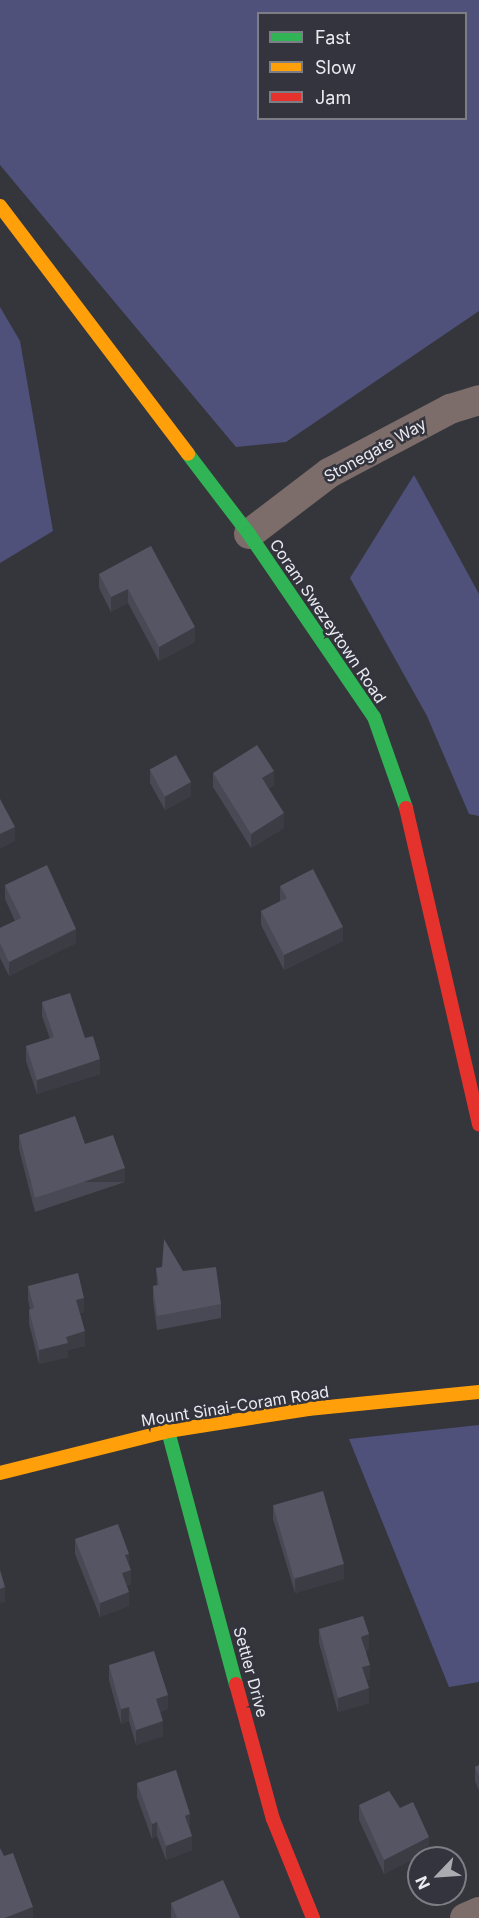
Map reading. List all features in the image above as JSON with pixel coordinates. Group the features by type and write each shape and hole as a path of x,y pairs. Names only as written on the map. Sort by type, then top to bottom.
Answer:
{"street":[{"name":"Coram Swezeytown Road","path":"0,206 249,534 374,717 403,794 479,1125"},
{"name":"Stonegate Way","path":"249,534 329,473 450,409 479,400"},
{"name":"Mount Sinai-Coram Road","path":"0,1473 168,1431 308,1409 479,1392"},
{"name":"Settler Drive","path":"168,1431 273,1819 313,1918"},
{"path":"465,1918 479,1912"}],"shaded area":[{"path":"0,0 479,0 479,311 286,442 236,447 0,165"},
{"path":"0,307 20,341 53,531 0,563"},
{"path":"414,475 479,594 479,816 469,814 427,716 350,578"},
{"path":"479,1425 479,1682 449,1687 349,1439"}],"building":[{"path":"151,546 195,627 159,647 128,589 111,597 99,574"},
{"path":"257,745 274,771 262,778 284,813 251,834 213,773"},
{"path":"176,755 191,782 165,797 150,770"},
{"path":"0,799 15,827 0,834"},
{"path":"47,865 76,929 9,962 0,943 0,928 21,918 5,885"},
{"path":"313,869 343,927 284,955 261,911 287,898 280,886"},
{"path":"70,993 85,1038 93,1036 100,1059 37,1080 26,1046 54,1037 42,1002"},
{"path":"75,1116 85,1144 113,1135 125,1168 35,1198 19,1135"},
{"path":"164,1239 183,1271 216,1267 221,1304 157,1316 153,1286 159,1285 156,1268 162,1267"},
{"path":"78,1273 84,1298 76,1300 85,1331 66,1337 68,1343 39,1350 29,1310 34,1308 28,1286"},
{"path":"323,1491 344,1564 294,1578 273,1505"},
{"path":"118,1524 129,1554 125,1555 131,1570 122,1573 129,1592 100,1603 75,1539"},
{"path":"0,1570 5,1587 0,1589"},
{"path":"363,1616 369,1634 361,1637 370,1665 362,1667 369,1688 338,1698 319,1629"},
{"path":"154,1651 168,1695 156,1699 163,1721 136,1730 129,1707 121,1709 109,1665"},
{"path":"176,1770 190,1814 185,1816 192,1836 166,1846 157,1822 152,1824 137,1783"},
{"path":"389,1791 400,1808 413,1802 429,1837 407,1846 407,1848 384,1860 359,1805"},
{"path":"0,1848 4,1856 13,1853 33,1907 5,1918 0,1918"},
{"path":"223,1880 240,1918 177,1918 171,1903"}],"traffic: fast":[{"path":"188,454 249,534 374,717 406,808"},
{"path":"168,1431 236,1684"}],"traffic: slow":[{"path":"0,206 188,454"},
{"path":"0,1473 168,1431 308,1409 479,1392"}],"traffic: jam":[{"path":"406,808 479,1125"},
{"path":"236,1684 273,1819 313,1918"}]}
